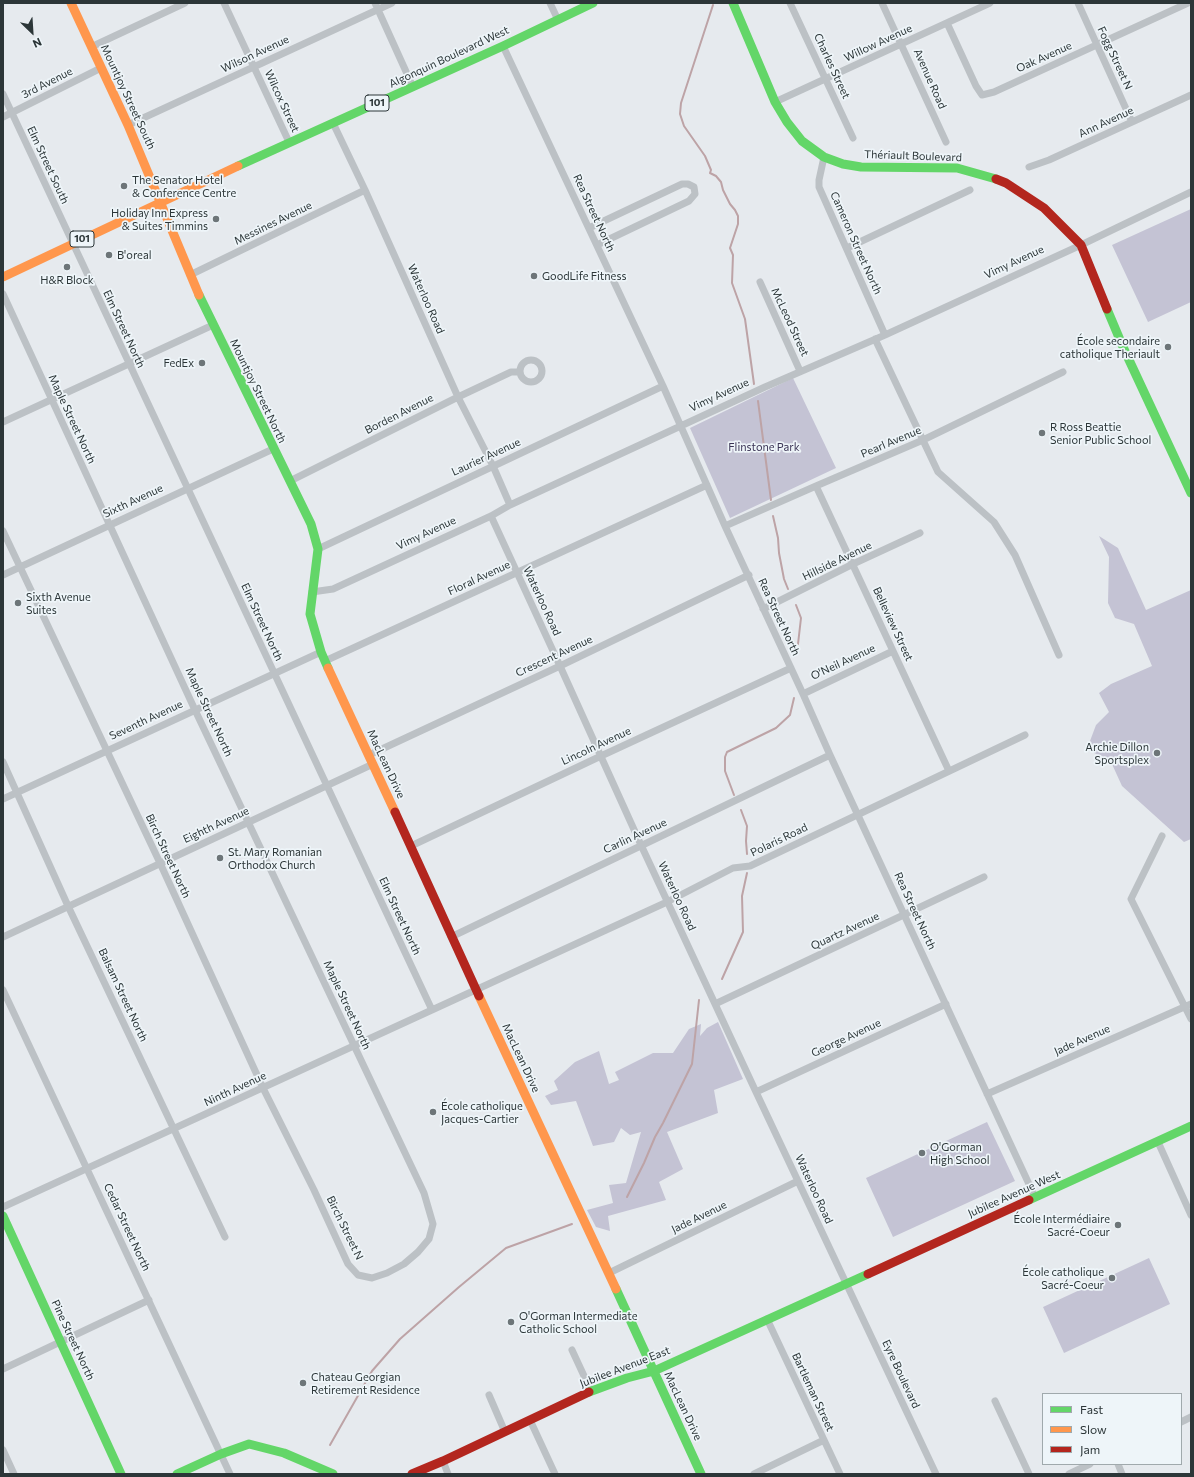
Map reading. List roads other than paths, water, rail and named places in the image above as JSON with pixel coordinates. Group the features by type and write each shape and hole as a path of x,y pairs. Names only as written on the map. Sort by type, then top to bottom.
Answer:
{"main road":[{"name":"Mountjoy Street South","path":"71,3 128,125 161,202"},
{"name":"Algonquin Boulevard West","path":"161,202 289,142 503,46 593,3"},
{"name":"Thériault Boulevard","path":"732,3 775,102 786,122 802,141 824,157 843,164 861,167 957,168 981,174 1006,183 1044,208 1081,245 1122,347 1191,493"},
{"name":"101","path":"3,277 161,202"},
{"name":"Mountjoy Street North","path":"161,202 190,275 213,325 311,524 318,549 312,592"},
{"path":"312,592 310,614 321,652"},
{"name":"MacLean Drive","path":"321,652 411,846 451,937 609,1273 701,1474"},
{"name":"Jubilee Avenue West","path":"846,1284 1191,1126"},
{"name":"Pine Street North","path":"3,1216 121,1474"},
{"name":"Jubilee Avenue East","path":"412,1474 591,1392 627,1378 654,1371 846,1284"},
{"path":"177,1474 221,1454 249,1444 284,1453 333,1474"}],"street":[{"path":"92,46 185,3"},
{"name":"Wilcox Street","path":"224,3 289,142"},
{"name":"Wilson Avenue","path":"128,125 377,6 392,3"},
{"path":"550,3 558,20"},
{"name":"Charles Street","path":"790,3 854,138"},
{"name":"Avenue Road","path":"882,3 946,142"},
{"name":"Willow Avenue","path":"775,102 826,80 990,3"},
{"name":"Fogg Street N","path":"1078,3 1132,122"},
{"name":"Oak Avenue","path":"947,23 976,86 982,95 994,92 1188,3"},
{"path":"377,6 413,87"},
{"name":"Rea Street North","path":"503,46 682,426 763,609 1035,1197"},
{"name":"3rd Avenue","path":"3,117 101,68"},
{"name":"Elm Street South","path":"3,94 72,244"},
{"name":"Ann Avenue","path":"1029,167 1049,160 1191,95"},
{"name":"Waterloo Road","path":"333,123 365,190 458,397 493,466 510,505"},
{"name":"Cameron Street North","path":"824,157 819,187 885,335"},
{"path":"589,228 682,184 694,186 696,194 689,201 597,245"},
{"name":"Messines Avenue","path":"190,275 365,190"},
{"path":"847,248 970,190"},
{"name":"Vimy Avenue","path":"312,592 333,589 491,516 510,505 800,371 885,335 1081,245 1191,192"},
{"name":"Elm Street North","path":"72,244 432,1010"},
{"name":"McLeod Street","path":"760,282 800,371"},
{"name":"Maple Street North","path":"3,294 195,710 398,1138"},
{"path":"3,422 213,325"},
{"path":"875,339 938,472 994,522 1015,555 1059,655"},
{"name":"Borden Avenue","path":"290,481 510,372 520,372"},
{"name":"Pearl Avenue","path":"725,526 923,440 1063,372"},
{"name":"Laurier Avenue","path":"318,549 663,386"},
{"name":"Sixth Avenue","path":"3,574 273,449"},
{"name":"Floral Avenue","path":"326,661 707,484"},
{"name":"Belleview Street","path":"816,486 949,771"},
{"name":"Waterloo Road","path":"491,516 667,902 846,1284"},
{"name":"Birch Street North","path":"3,531 160,863 263,1088 314,1190"},
{"name":"Hillside Avenue","path":"763,609 853,564 920,533"},
{"name":"Crescent Avenue","path":"369,755 749,576"},
{"name":"O'Neil Avenue","path":"803,694 893,651"},
{"name":"Seventh Avenue","path":"3,799 106,750 321,652"},
{"name":"Lincoln Avenue","path":"411,846 791,668"},
{"name":"Polaris Road","path":"476,990 667,902 733,868 750,866 1025,735"},
{"name":"Carlin Avenue","path":"451,937 830,755"},
{"name":"Balsam Street North","path":"3,762 68,906 225,1237"},
{"name":"Eighth Avenue","path":"3,937 373,764"},
{"path":"1162,836 1131,899 1188,1006 1191,1019"},
{"name":"Quartz Avenue","path":"716,1004 984,877"},
{"name":"Cedar Street North","path":"3,990 88,1168 230,1474"},
{"name":"Ninth Avenue","path":"3,1207 476,990"},
{"name":"George Avenue","path":"756,1092 946,1004"},
{"name":"Jade Avenue","path":"987,1094 1188,1006"},
{"name":"Birch Street N","path":"314,1190 348,1264 358,1275 372,1278 387,1273 404,1264 418,1252 429,1239 433,1224 424,1194 398,1138"},
{"path":"1158,1142 1191,1215"},
{"name":"Jade Avenue","path":"609,1273 798,1182"},
{"name":"Eyre Boulevard","path":"846,1284 936,1474"},
{"path":"3,1369 149,1300"},
{"name":"Bartleman Street","path":"767,1319 840,1474"},
{"path":"572,1350 591,1392"},
{"path":"489,1395 505,1432"},
{"path":"995,1400 1030,1474"},
{"path":"530,1420 555,1474"},
{"path":"754,1474 824,1440"},
{"path":"3,1450 14,1474"},
{"path":"442,1461 448,1474"},
{"path":"1069,1474 1088,1465"}],"waterway":[{"path":"713,5 681,103 680,114 684,126 705,156 711,170 710,173 716,176 721,182 723,190 738,216 738,224 730,248 733,255 732,283 745,319 754,384"},
{"path":"758,401 771,500"},
{"path":"773,516 784,579 788,589"},
{"path":"796,605 801,618 798,644"},
{"path":"734,795 725,771 725,757 727,752 776,728 790,715 794,698"},
{"path":"741,810 747,826 747,854"},
{"path":"722,979 743,932 742,896 747,873"},
{"path":"627,1197 692,1064 699,1000"},
{"path":"330,1445 372,1371 400,1339 506,1248 572,1224"}],"place":[{"name":"The Senator Hotel & Conference Centre","path":"124,186"},
{"name":"Holiday Inn Express & Suites Timmins","path":"216,219"},
{"name":"B'oreal","path":"109,255"},
{"name":"H&R Block","path":"67,267"},
{"name":"GoodLife Fitness","path":"534,276"},
{"name":"École secondaire catholique Theriault","path":"1168,347"},
{"name":"FedEx","path":"202,363"},
{"name":"R Ross Beattie Senior Public School","path":"1042,433"},
{"name":"Sixth Avenue Suites","path":"18,603"},
{"name":"Archie Dillon Sportsplex","path":"1157,753"},
{"name":"St. Mary Romanian Orthodox Church","path":"220,858"},
{"name":"École catholique Jacques-Cartier","path":"433,1112"},
{"name":"O'Gorman High School","path":"922,1153"},
{"name":"École Intermédiaire Sacré-Coeur","path":"1118,1225"},
{"name":"École catholique Sacré-Coeur","path":"1112,1278"},
{"name":"O'Gorman Intermediate Catholic School","path":"511,1322"},
{"name":"Chateau Georgian Retirement Residence","path":"303,1383"}],"park label":[{"name":"Flinstone Park","path":"764,447"}]}
